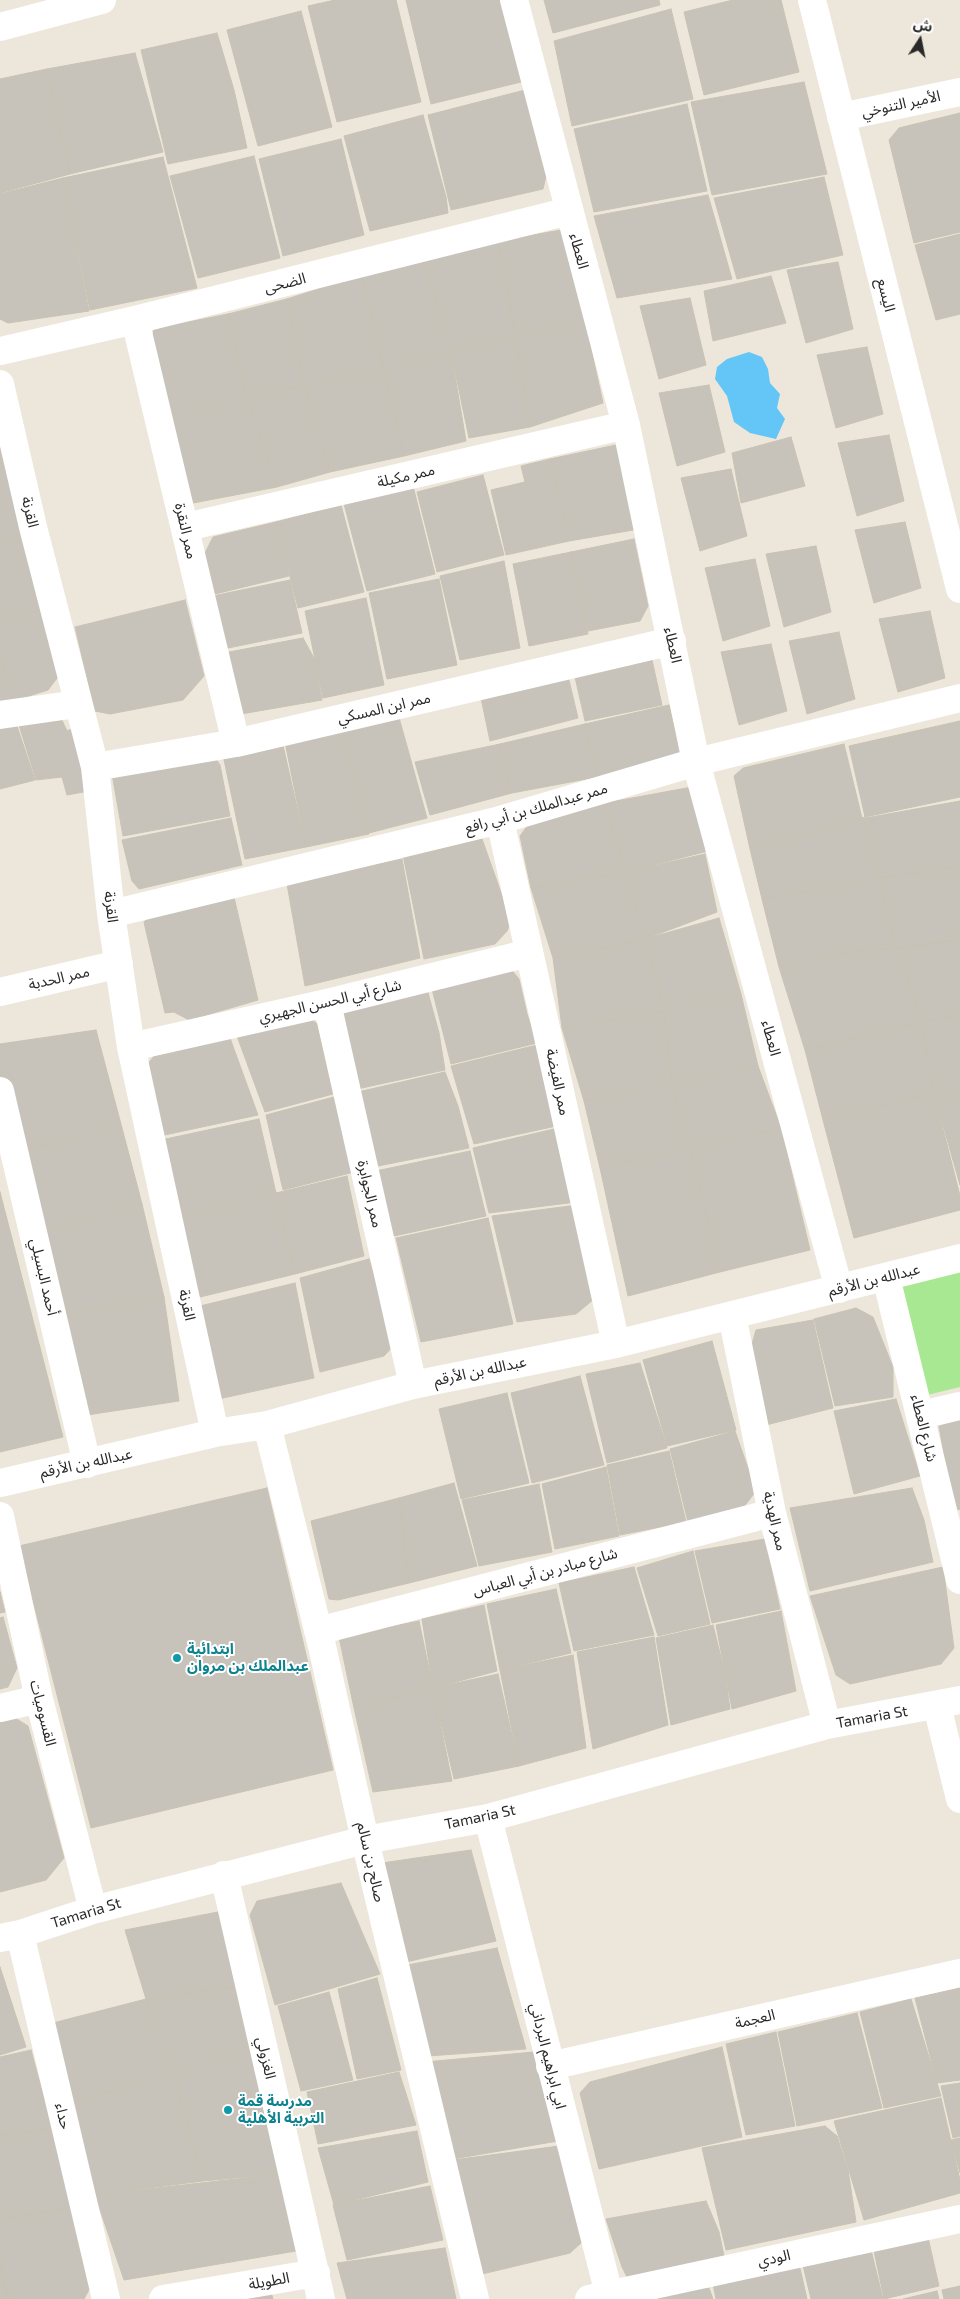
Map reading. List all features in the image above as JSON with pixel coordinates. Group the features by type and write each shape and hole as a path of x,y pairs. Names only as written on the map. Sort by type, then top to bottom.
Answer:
{"street":[{"path":"0,27 102,0"},
{"name":"العطاء","path":"514,0 626,425 696,762 839,1289"},
{"name":"اليسع","path":"812,0 960,589"},
{"name":"الأمير التنوخي","path":"841,117 960,92"},
{"name":"الضحى","path":"0,351 135,320 569,211"},
{"name":"ممر النقرة","path":"135,320 186,527 236,743"},
{"name":"القرنة","path":"0,384 77,704 95,767 111,914 131,1047 215,1433"},
{"name":"ممر مكيلة","path":"186,527 626,425"},
{"name":"ممر ابن المسكي","path":"95,767 236,743 672,640"},
{"name":"ممر عبدالملك بن أبي رافع","path":"111,914 500,820 696,762 960,698"},
{"path":"0,715 77,704"},
{"name":"ممر الفيضة","path":"500,820 616,1344"},
{"name":"شارع أبي الحسن الجهيري","path":"131,1047 327,1004 529,952"},
{"name":"ممر الحدبة","path":"0,992 118,964"},
{"name":"ممر الجوابرة","path":"327,1004 413,1385"},
{"name":"أحمد البسيلي","path":"0,1091 87,1464"},
{"name":"عبدالله بن الأرقم","path":"0,1483 215,1433 267,1425 413,1385 616,1344 960,1258"},
{"name":"شارع العطاء","path":"886,1277 960,1580"},
{"name":"ممر الهدية","path":"732,1315 772,1513 828,1725"},
{"path":"921,1415 960,1406"},
{"name":"صالح بن سالم","path":"267,1425 318,1631 365,1840 475,2299"},
{"name":"شارع مبادر بن أبي العباس","path":"318,1631 772,1513"},
{"name":"القسوميات","path":"0,1516 39,1699 93,1910"},
{"path":"0,1708 39,1699"},
{"path":"949,1703 960,1799"},
{"name":"Tamaria St","path":"10,1936 93,1910 224,1875 365,1840 488,1818 828,1725 949,1703"},
{"name":"ابي ابراهيم البرداني","path":"488,1818 550,2066 599,2296"},
{"name":"الغزولي","path":"224,1875 321,2299"},
{"name":"حداء","path":"10,1936 106,2299"},
{"name":"العجمة","path":"550,2066 960,1973"},
{"name":"الودي","path":"599,2296 960,2218"},
{"name":"الطويلة","path":"163,2299 316,2273"}],"green space":[{"path":"960,1271 960,1387 923,1396 898,1285"}],"water":[{"path":"749,352 762,357 768,369 770,383 780,394 777,408 785,419 776,439 750,433 734,422 727,396 715,379 717,367 727,359"}],"building":[{"path":"335,0 396,0 421,102 337,122 308,6"},
{"path":"406,0 501,0 521,82 431,104"},
{"path":"544,0 659,0 660,5 553,33"},
{"path":"733,0 781,0 799,72 704,95 684,12"},
{"path":"671,9 693,99 572,126 554,41"},
{"path":"301,11 332,127 258,146 227,30"},
{"path":"217,33 234,90 247,148 168,164 141,50"},
{"path":"135,53 163,152 70,174 47,69"},
{"path":"47,69 70,174 0,193 0,79"},
{"path":"804,82 827,174 712,195 691,102"},
{"path":"525,90 546,176 543,189 451,210 428,115"},
{"path":"687,104 707,191 594,212 574,129"},
{"path":"960,113 960,232 914,243 889,140 899,128"},
{"path":"423,115 446,197 448,213 370,231 344,136"},
{"path":"341,139 364,235 283,256 259,159"},
{"path":"254,156 280,258 198,278 170,176"},
{"path":"163,157 197,288 90,310 63,178"},
{"path":"824,177 843,255 737,279 714,198"},
{"path":"63,178 89,311 8,323 0,319 0,194"},
{"path":"708,195 732,279 617,298 594,216"},
{"path":"567,229 585,321 516,337 498,241"},
{"path":"960,234 960,314 936,320 915,245"},
{"path":"498,241 516,337 451,352 424,257"},
{"path":"424,257 451,352 384,371 362,275"},
{"path":"838,262 853,329 806,343 787,270"},
{"path":"362,275 384,371 305,386 287,299"},
{"path":"771,276 786,323 713,341 704,291"},
{"path":"690,298 706,365 659,379 640,306"},
{"path":"287,299 305,386 246,396 228,314"},
{"path":"228,314 246,396 171,421 151,345 154,329"},
{"path":"585,321 603,403 530,427 516,337"},
{"path":"516,337 530,427 469,438 451,352"},
{"path":"867,347 883,414 836,428 817,355"},
{"path":"451,352 466,441 404,456 384,371"},
{"path":"384,371 404,456 330,472 305,386"},
{"path":"709,385 725,452 677,466 659,393"},
{"path":"305,386 330,472 277,487 246,396"},
{"path":"246,396 277,487 193,503 171,421"},
{"path":"0,430 9,462 0,464"},
{"path":"889,435 904,501 857,516 838,443"},
{"path":"791,437 805,486 741,503 732,453"},
{"path":"616,445 639,529 569,541 550,459"},
{"path":"550,459 569,541 506,555 491,490 525,482 521,466"},
{"path":"9,462 27,538 0,543 0,464"},
{"path":"731,469 747,536 700,551 681,478"},
{"path":"483,475 504,555 437,572 417,492"},
{"path":"413,486 435,574 367,591 344,504"},
{"path":"341,505 364,592 298,608 276,522"},
{"path":"276,522 289,576 215,594 205,553 213,537"},
{"path":"905,522 921,588 874,603 855,530"},
{"path":"27,538 44,609 0,620 0,543"},
{"path":"634,539 648,606 640,621 588,631 571,552"},
{"path":"816,546 831,612 784,627 766,554"},
{"path":"571,552 588,634 529,646 513,564"},
{"path":"755,559 770,626 723,641 705,568"},
{"path":"504,561 520,648 460,660 440,576"},
{"path":"439,579 457,665 387,679 369,593"},
{"path":"290,580 302,633 228,648 213,596"},
{"path":"366,598 384,685 323,698 305,611"},
{"path":"185,600 204,676 183,700 110,714 95,711 75,627"},
{"path":"44,609 61,673 48,690 13,701 0,650 0,620"},
{"path":"930,611 945,678 898,692 879,619"},
{"path":"839,632 855,699 807,714 789,641"},
{"path":"303,638 315,660 322,700 241,714 229,652"},
{"path":"771,644 787,711 739,725 721,652"},
{"path":"0,650 13,701 0,703"},
{"path":"652,660 662,705 585,721 575,677"},
{"path":"567,672 578,718 490,741 480,693"},
{"path":"669,705 680,750 676,757 597,777 585,724"},
{"path":"398,714 427,818 369,833 342,729"},
{"path":"60,716 67,731 78,726 89,791 67,795 62,777 36,780 19,725"},
{"path":"960,721 960,797 865,817 849,746"},
{"path":"585,724 597,777 512,793 500,744"},
{"path":"17,726 35,780 0,789 0,729"},
{"path":"342,729 369,834 306,847 285,742"},
{"path":"282,741 306,847 245,859 223,755"},
{"path":"500,744 512,793 430,815 415,762"},
{"path":"844,744 862,818 750,849 734,776 743,768"},
{"path":"213,755 220,765 230,816 123,836 112,774"},
{"path":"692,787 708,851 626,872 605,803"},
{"path":"960,801 960,867 879,878 866,818"},
{"path":"605,803 626,872 531,888 520,836 528,825"},
{"path":"865,817 879,878 762,899 750,849"},
{"path":"231,818 242,865 139,889 132,881 122,840"},
{"path":"481,836 511,921 507,931 495,944 424,959 403,855"},
{"path":"705,854 717,912 645,939 626,872"},
{"path":"402,859 420,958 305,986 287,884"},
{"path":"960,867 960,940 896,948 879,878"},
{"path":"626,872 645,939 553,958 531,888"},
{"path":"879,878 896,948 842,953 779,967 762,899"},
{"path":"234,897 258,1000 189,1020 174,1012 165,1013 144,922 151,916"},
{"path":"719,918 741,994 664,1011 645,939"},
{"path":"645,939 664,1011 562,1028 553,958"},
{"path":"960,940 960,1014 921,1022 911,987 896,948"},
{"path":"896,948 911,987 921,1022 805,1050 779,967 842,953"},
{"path":"509,967 519,979 527,1014 537,1043 451,1064 432,989"},
{"path":"427,989 439,1033 445,1070 357,1089 339,1009"},
{"path":"741,994 758,1066 672,1083 664,1011"},
{"path":"664,1011 672,1083 584,1101 562,1028"},
{"path":"960,1014 960,1087 934,1093 921,1022"},
{"path":"309,1017 317,1024 333,1094 265,1112 237,1036"},
{"path":"921,1022 934,1093 823,1120 805,1050"},
{"path":"96,1030 122,1128 15,1152 0,1082 0,1044"},
{"path":"230,1038 258,1115 160,1136 144,1069 154,1056"},
{"path":"537,1045 556,1126 474,1144 451,1066"},
{"path":"758,1066 781,1128 689,1147 672,1083"},
{"path":"445,1072 458,1106 469,1148 378,1166 358,1092"},
{"path":"672,1083 689,1147 600,1168 584,1101"},
{"path":"960,1087 960,1185 934,1093"},
{"path":"934,1093 960,1196 960,1210 854,1238 823,1120"},
{"path":"334,1097 354,1172 283,1190 266,1115"},
{"path":"259,1119 276,1193 179,1218 161,1140"},
{"path":"122,1128 142,1204 35,1235 15,1152"},
{"path":"781,1128 810,1250 720,1272 689,1147"},
{"path":"554,1129 576,1202 489,1213 473,1148"},
{"path":"689,1147 720,1272 628,1296 600,1168"},
{"path":"470,1151 486,1216 394,1236 376,1171"},
{"path":"347,1176 364,1256 295,1274 276,1193"},
{"path":"0,1192 63,1437 0,1452"},
{"path":"276,1193 295,1274 200,1297 179,1218"},
{"path":"142,1204 164,1297 56,1317 35,1235"},
{"path":"578,1205 594,1299 576,1314 517,1322 492,1216"},
{"path":"488,1218 513,1324 421,1342 396,1238"},
{"path":"369,1259 395,1344 384,1356 320,1372 300,1278"},
{"path":"295,1283 314,1378 214,1400 200,1306"},
{"path":"164,1297 179,1401 87,1415 56,1317"},
{"path":"856,1308 873,1317 893,1367 893,1397 835,1406 814,1319"},
{"path":"813,1320 833,1408 766,1425 752,1344 756,1330"},
{"path":"712,1341 736,1430 667,1446 643,1360"},
{"path":"640,1363 667,1448 607,1463 586,1374"},
{"path":"580,1376 604,1465 532,1483 511,1393"},
{"path":"507,1393 529,1483 461,1499 439,1409"},
{"path":"896,1399 920,1476 854,1494 834,1411"},
{"path":"960,1420 960,1509 954,1511 939,1426"},
{"path":"735,1431 756,1491 743,1508 688,1522 670,1449"},
{"path":"669,1451 686,1522 620,1535 607,1465"},
{"path":"606,1467 619,1536 555,1549 542,1484"},
{"path":"454,1483 477,1566 409,1583 399,1498"},
{"path":"539,1484 552,1552 479,1566 462,1500"},
{"name":"ابتدائية عبدالملك بن مروان","path":"267,1488 333,1770 91,1828 19,1546"},
{"path":"912,1488 924,1520 933,1562 810,1591 790,1508"},
{"path":"399,1498 409,1583 338,1600 329,1599 311,1521"},
{"path":"765,1539 780,1609 712,1623 695,1551"},
{"path":"693,1551 710,1624 658,1636 637,1568"},
{"path":"634,1567 654,1635 574,1651 559,1583"},
{"path":"943,1567 954,1648 941,1664 850,1684 836,1675 810,1596"},
{"path":"556,1589 571,1653 500,1670 487,1604"},
{"path":"0,1592 5,1612 0,1613"},
{"path":"484,1605 497,1671 433,1688 422,1619"},
{"path":"781,1611 796,1691 732,1709 716,1625"},
{"path":"3,1617 17,1668 8,1687 0,1689 0,1618"},
{"path":"419,1621 433,1688 354,1708 339,1637"},
{"path":"713,1625 725,1673 730,1709 671,1725 656,1638"},
{"path":"654,1637 668,1725 593,1749 577,1652"},
{"path":"573,1655 586,1748 519,1766 500,1670"},
{"path":"498,1674 519,1766 454,1779 433,1688"},
{"path":"433,1688 452,1781 373,1792 354,1708"},
{"path":"15,1718 28,1726 64,1858 46,1880 0,1892 0,1722"},
{"path":"471,1850 496,1941 402,1963 375,1864"},
{"path":"341,1883 380,1974 275,2005 250,1915 257,1901"},
{"path":"218,1912 241,1986 146,1999 125,1930"},
{"path":"497,1948 526,2049 428,2056 402,1966"},
{"path":"0,1967 26,2047 0,2055"},
{"path":"377,1978 401,2070 357,2079 338,1989"},
{"path":"241,1986 256,2043 173,2073 146,1999"},
{"path":"960,1988 960,2080 937,2083 915,1998"},
{"path":"329,1992 353,2080 301,2091 278,2006"},
{"path":"146,1999 173,2073 73,2102 53,2023"},
{"path":"911,1999 941,2096 884,2108 860,2012"},
{"path":"857,2013 882,2108 797,2126 778,2032"},
{"path":"776,2032 795,2126 746,2135 726,2044"},
{"name":"مدرسة قمة التربية الأهلية","path":"256,2043 289,2173 203,2181 173,2073"},
{"path":"722,2047 742,2137 599,2169 580,2093 590,2082"},
{"path":"31,2050 52,2128 0,2136 0,2057"},
{"path":"534,2052 558,2141 447,2160 425,2062"},
{"path":"399,2072 416,2125 318,2144 307,2092"},
{"path":"173,2073 203,2181 95,2195 73,2102"},
{"path":"960,2083 960,2136 953,2138 941,2086"},
{"path":"941,2098 960,2180 960,2193 864,2220 834,2121"},
{"path":"825,2126 837,2136 848,2170 856,2222 726,2250 702,2148"},
{"path":"52,2128 74,2207 0,2219 0,2136"},
{"path":"417,2131 428,2182 334,2205 318,2148"},
{"path":"960,2138 960,2173 951,2140"},
{"path":"559,2146 582,2242 570,2253 478,2275 453,2160"},
{"path":"289,2173 303,2235 296,2251 124,2280 95,2195"},
{"path":"430,2186 443,2240 347,2260 333,2205"},
{"path":"706,2201 719,2232 724,2256 627,2277 606,2219"},
{"path":"74,2207 91,2286 84,2299 8,2299 0,2262 0,2219"},
{"path":"927,2233 939,2286 884,2299 873,2246"},
{"path":"870,2246 883,2299 811,2299 802,2261"},
{"path":"445,2248 456,2299 347,2299 337,2263"},
{"path":"0,2262 8,2299 0,2299"},
{"path":"799,2264 807,2299 716,2299 713,2284"},
{"path":"960,2286 960,2299 944,2299 942,2290"},
{"path":"709,2288 713,2299 658,2299 656,2293"},
{"path":"937,2291 939,2299 903,2299"},
{"path":"271,2292 273,2299 235,2299"}],"place":[{"name":"ابتدائية عبدالملك بن مروان","path":"177,1658"},
{"name":"مدرسة قمة التربية الأهلية","path":"228,2110"}]}
